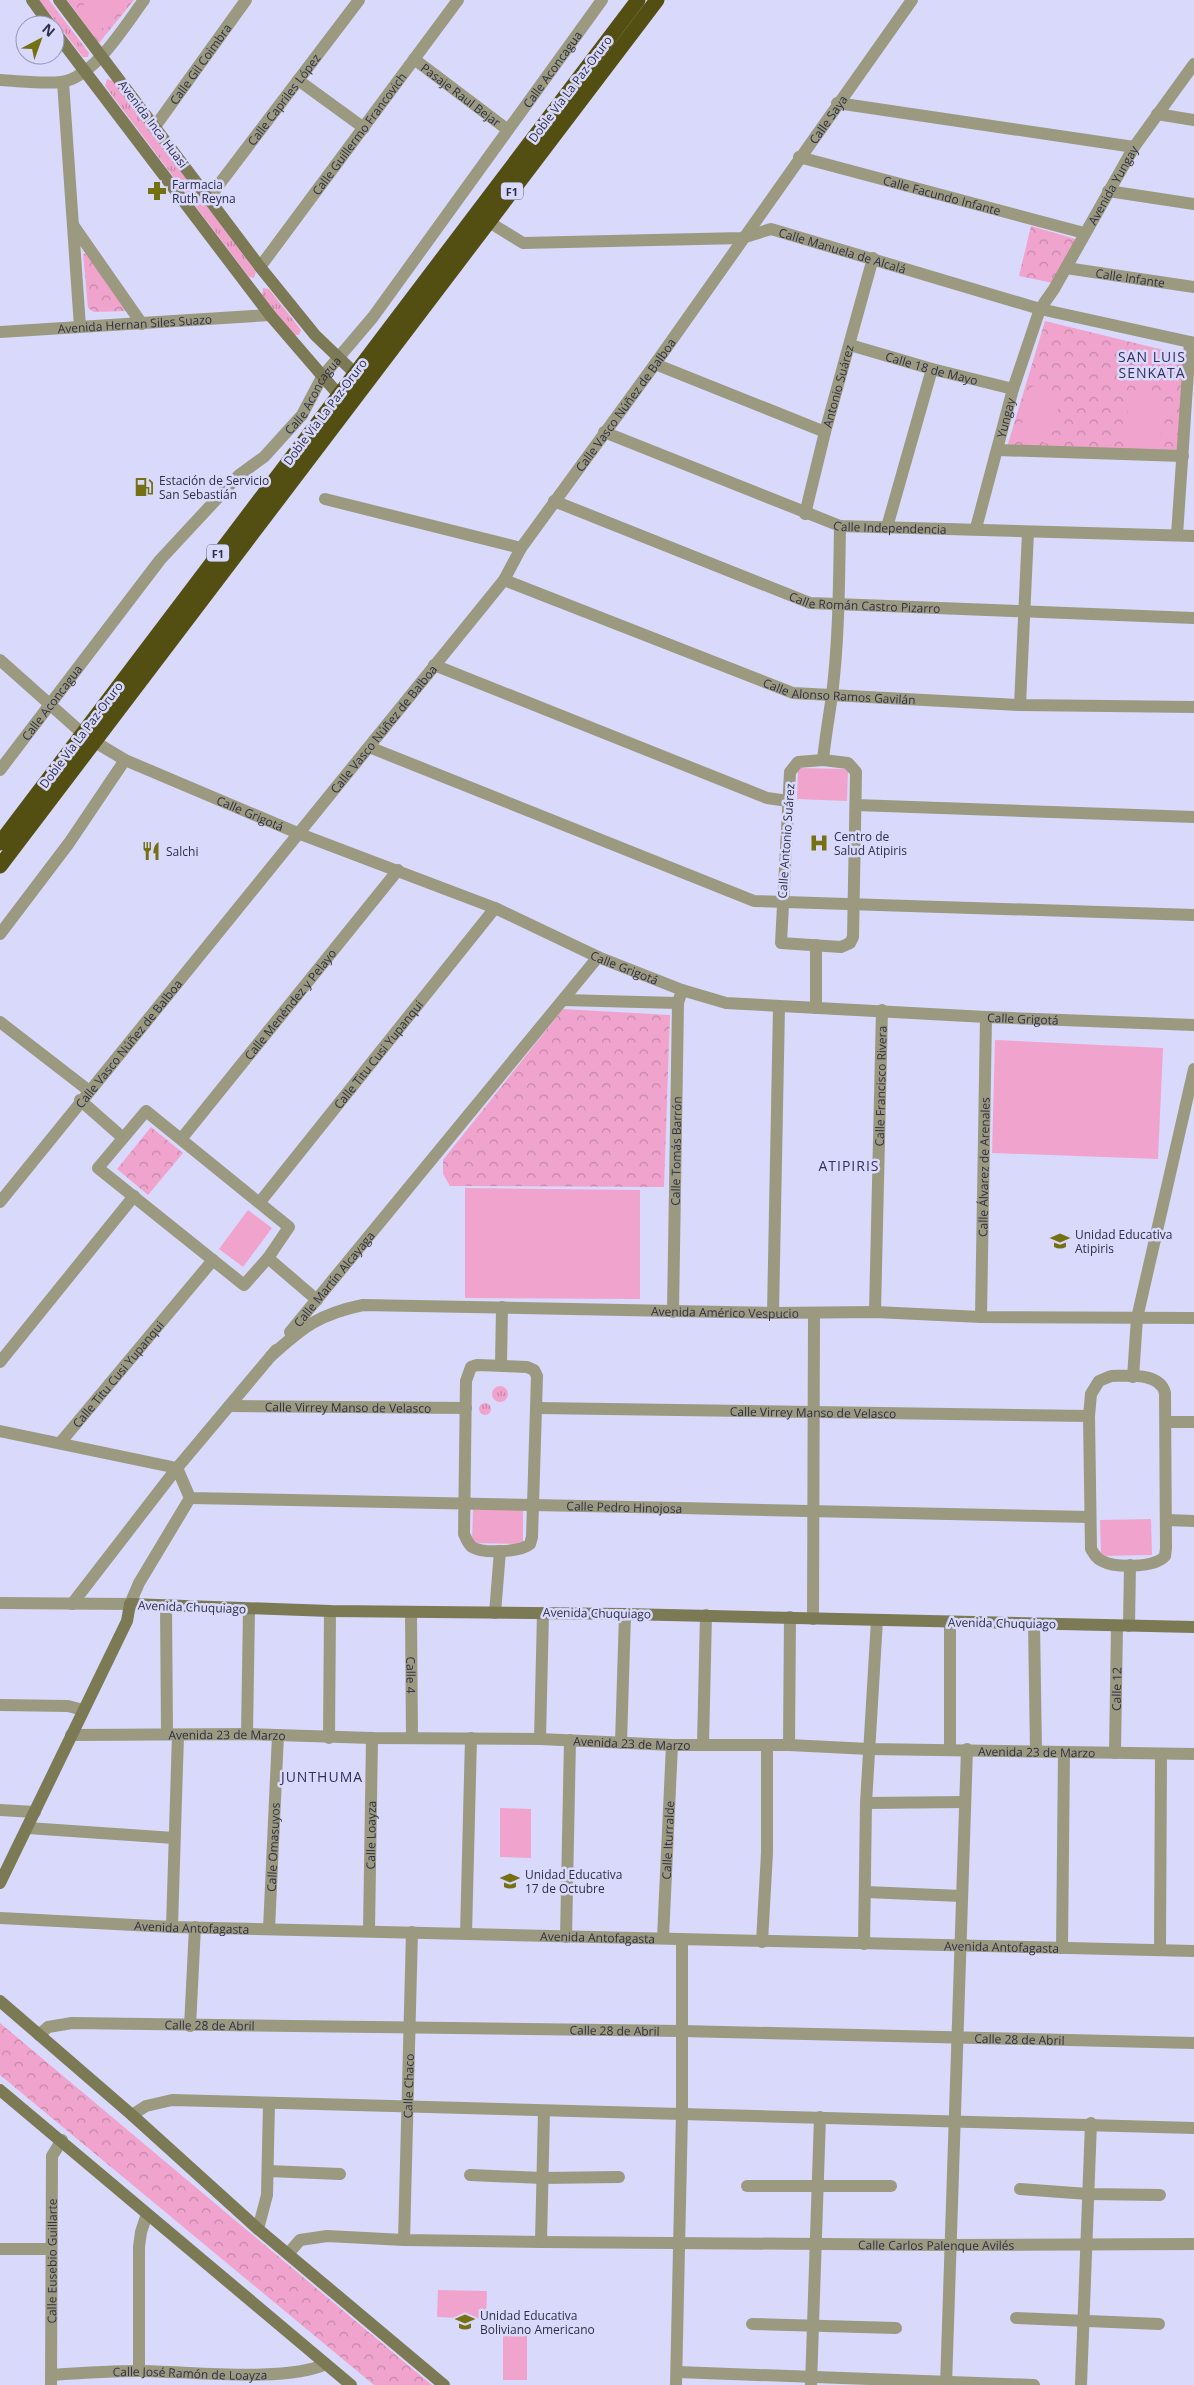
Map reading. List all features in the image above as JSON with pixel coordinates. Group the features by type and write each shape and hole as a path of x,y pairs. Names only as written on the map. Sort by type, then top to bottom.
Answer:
{"highway":[{"name":"Doble Vía La Paz-Oruro","path":"0,866 89,738 338,394 638,0"},
{"name":"Doble Vía La Paz-Oruro","path":"0,843 89,738 366,383 657,0"}],"street":[{"path":"32,0 43,15"},
{"name":"Avenida Inca Huasi","path":"59,0 103,56 154,128 260,268 315,335 366,383"},
{"path":"0,80 63,82 84,71 103,56 144,0"},
{"name":"Calle Gil Coimbra","path":"154,128 246,0"},
{"name":"Calle Capriles López","path":"208,199 359,0"},
{"name":"Calle Guillermo Francovich","path":"260,268 458,0"},
{"name":"Calle Aconcagua","path":"0,770 160,560 239,475 264,457 296,422 322,377 373,317 602,0"},
{"name":"Calle Saya","path":"742,238 912,0"},
{"name":"Avenida Inca Huasi","path":"65,45 270,315 338,394"},
{"name":"Pasaje Raul Bejar","path":"414,59 508,130"},
{"name":"Avenida Yungay","path":"1040,309 1066,268 1134,147 1194,64"},
{"path":"298,80 364,128"},
{"path":"63,82 80,327"},
{"path":"837,103 1134,147"},
{"path":"1157,114 1194,120"},
{"name":"Calle Facundo Infante","path":"799,157 1084,233"},
{"path":"1108,192 1194,204"},
{"name":"Calle Manuela de Alcalá","path":"489,222 523,243 742,238 771,229 874,258 1040,309 1192,342"},
{"path":"73,225 142,324"},
{"name":"Calle Vasco Núñez de Balboa","path":"0,1202 84,1095 300,834 504,580 521,548 655,364 742,238"},
{"name":"Antonio Suárez","path":"805,514 825,432 874,258"},
{"name":"Calle Infante","path":"1066,268 1194,287"},
{"path":"253,292 269,279"},
{"name":"Yungay","path":"976,528 1013,389 1040,309"},
{"name":"Avenida Hernan Siles Suazo","path":"0,332 270,315"},
{"path":"1177,535 1192,342"},
{"name":"Calle 18 de Mayo","path":"850,346 1013,389"},
{"path":"655,364 825,432"},
{"path":"887,527 932,369"},
{"name":"Calle Independencia","path":"604,432 805,514 840,526 976,528 1028,532 1194,536"},
{"path":"998,450 1183,456"},
{"path":"325,498 521,548"},
{"name":"Calle Román Castro Pizarro","path":"554,501 810,603 1025,613 1194,618"},
{"path":"816,1008 816,945 841,947 850,942 855,903 856,772 853,767 843,761 823,760 832,696 839,605 840,526"},
{"path":"1020,705 1028,532"},
{"name":"Calle Alonso Ramos Gavilán","path":"504,580 793,693 1020,705 1194,707"},
{"name":"Calle Grigotá","path":"0,660 49,705 89,738 126,760 300,834 495,908 680,996 726,1003 779,1006 986,1017 1194,1025"},
{"path":"434,665 767,798 788,801"},
{"path":"369,747 754,901 1194,916"},
{"path":"0,934 69,843 126,760"},
{"name":"Calle Antonio Suárez","path":"816,945 781,943 782,901 790,772 794,766 802,761 823,760"},
{"path":"856,805 1194,816"},
{"name":"Calle Menéndez y Pelayo","path":"182,1138 398,870"},
{"name":"Calle Titu Cusi Yupanqui","path":"260,1202 495,908"},
{"name":"Calle Martín Alcayaga","path":"72,1604 177,1468 598,957"},
{"path":"563,1000 680,996"},
{"name":"Calle Tomás Barrón","path":"673,1312 680,996"},
{"path":"773,1313 779,1006"},
{"name":"Calle Francisco Rivera","path":"875,1312 882,1010"},
{"name":"Calle Álvarez de Arenales","path":"981,1317 986,1017"},
{"path":"0,1022 84,1095 122,1137"},
{"path":"1133,1376 1137,1318 1194,1069"},
{"path":"146,1111 182,1138 289,1228 268,1258 244,1285 98,1168 122,1137 146,1111"},
{"path":"0,1362 134,1196"},
{"path":"268,1258 317,1300"},
{"name":"Calle Titu Cusi Yupanqui","path":"60,1444 213,1260"},
{"name":"Avenida Américo Vespucio","path":"271,1356 312,1322 335,1310 363,1304 673,1312 814,1314 875,1312 981,1317 1194,1318"},
{"path":"501,1365 502,1307"},
{"path":"813,1619 814,1314"},
{"path":"477,1364 501,1365 527,1367 534,1370 537,1376 535,1504 530,1544 521,1550 479,1549 472,1547 464,1534 466,1408 466,1382 471,1367 477,1364"},
{"path":"1111,1376 1133,1376 1156,1380 1164,1387 1166,1422 1166,1548 1162,1560 1154,1564 1130,1565 1108,1563 1096,1556 1091,1549 1089,1416 1091,1394 1098,1381 1111,1376"},
{"name":"Calle Virrey Manso de Velasco","path":"229,1406 466,1408"},
{"name":"Calle Virrey Manso de Velasco","path":"537,1408 813,1414 1089,1416"},
{"path":"1166,1422 1194,1422"},
{"path":"0,1431 177,1468 190,1498 139,1583 130,1604 126,1621 0,1883"},
{"name":"Calle Pedro Hinojosa","path":"190,1498 465,1502 814,1513 1090,1517"},
{"path":"1167,1520 1194,1521"},
{"path":"495,1612 500,1551"},
{"name":"Calle 12","path":"1115,1753 1123,1626 1130,1565"},
{"name":"Avenida Chuquiago","path":"0,1603 130,1604 411,1613 495,1612 706,1615 1194,1627"},
{"path":"166,1606 173,1734 174,1838 172,1927"},
{"path":"246,1734 249,1609"},
{"path":"329,1738 330,1611"},
{"name":"Calle 4","path":"411,1613 412,1738"},
{"path":"540,1739 543,1613"},
{"path":"621,1743 625,1614"},
{"path":"703,1745 706,1615"},
{"path":"790,1617 790,1745"},
{"path":"864,1944 866,1803 877,1620"},
{"path":"950,1622 950,1749"},
{"path":"1034,1624 1036,1751"},
{"path":"0,1705 68,1706 83,1710"},
{"name":"Avenida 23 de Marzo","path":"71,1735 246,1734 329,1738 540,1739 672,1745 790,1745 869,1749 1194,1754"},
{"name":"Calle Omasuyos","path":"269,1929 278,1735"},
{"name":"Calle Loayza","path":"369,1931 372,1738"},
{"path":"466,1934 471,1738"},
{"path":"566,1937 570,1740"},
{"name":"Calle Iturralde","path":"663,1938 672,1745"},
{"path":"762,1942 767,1853 767,1746"},
{"path":"946,2383 966,1749"},
{"path":"1062,1948 1064,1752"},
{"path":"1160,1950 1161,1754"},
{"path":"866,1803 964,1802"},
{"path":"0,1810 35,1812"},
{"path":"28,1828 174,1838"},
{"path":"866,1892 961,1896"},
{"name":"Avenida Antofagasta","path":"0,1918 172,1927 1194,1951"},
{"path":"190,2026 195,1927"},
{"name":"Calle Chaco","path":"404,2240 412,1932"},
{"path":"682,1939 682,2113 676,2379 1034,2385"},
{"path":"0,2001 132,2115 258,2229 444,2385"},
{"name":"Calle 28 de Abril","path":"39,2034 48,2026 72,2023 190,2026 411,2027 1194,2043"},
{"path":"0,2090 62,2140 351,2385"},
{"path":"132,2115 146,2106 172,2100 1194,2128"},
{"path":"258,2229 267,2195 269,2103"},
{"path":"541,2242 544,2111"},
{"path":"811,2381 814,2325 816,2186 820,2117"},
{"path":"1081,2385 1091,2124"},
{"name":"Calle Eusebio Guillarte","path":"51,2380 52,2156 62,2140"},
{"path":"268,2171 340,2174"},
{"path":"470,2175 542,2178 619,2177"},
{"path":"747,2186 891,2186"},
{"path":"1020,2189 1088,2194 1160,2195"},
{"path":"139,2371 139,2247 141,2232 147,2214"},
{"name":"Calle Carlos Palenque Avilés","path":"288,2254 300,2240 312,2237 541,2242 951,2245 1194,2244"},
{"path":"0,2248 51,2249"},
{"path":"1016,2318 1159,2324"},
{"path":"752,2324 896,2328"},
{"name":"Calle José Ramón de Loayza","path":"51,2380 139,2371 257,2379 312,2371 326,2364"}],"green space":[{"path":"39,0 49,0 60,15 51,15"},
{"path":"67,0 134,0 99,43"},
{"path":"87,0 127,0 106,30 79,12"},
{"path":"65,21 89,53 88,57 83,57 65,34"},
{"path":"107,79 113,81 256,272 254,278 249,277 105,86"},
{"path":"1031,226 1079,240 1053,283 1019,276"},
{"path":"88,253 126,311 94,312 88,308 83,254"},
{"path":"263,288 269,289 301,330 299,335 294,335 262,295"},
{"path":"1045,321 1184,355 1178,451 1007,447"},
{"path":"1032,386 1062,394 1049,444 1019,435"},
{"path":"1128,396 1162,397 1160,448 1126,447"},
{"path":"798,768 848,769 847,801 797,799"},
{"path":"563,1009 670,1015 664,1187 450,1186 443,1174 443,1160"},
{"path":"995,1040 1163,1048 1158,1159 992,1153"},
{"path":"151,1127 183,1153 148,1195 117,1169"},
{"path":"465,1188 640,1190 640,1299 465,1298"},
{"path":"248,1210 272,1228 243,1267 219,1249"},
{"path":"497,1386 503,1386 508,1391 506,1400 497,1402 492,1397 492,1391"},
{"path":"483,1403 487,1403 491,1409 487,1415 483,1415 479,1411 479,1407"},
{"path":"473,1509 523,1510 523,1544 472,1543"},
{"path":"1151,1519 1152,1555 1101,1556 1100,1520"},
{"path":"500,1808 531,1809 531,1858 500,1857"},
{"path":"0,2023 432,2385 374,2385 0,2075"},
{"path":"438,2290 487,2291 486,2319 437,2317"},
{"path":"503,2328 527,2329 527,2380 503,2380"}],"place":[{"name":"Farmacia Ruth Reyna","path":"157,191"},
{"name":"Estación de Servicio San Sebastián","path":"144,487"},
{"name":"Centro de Salud Atipiris","path":"819,843"},
{"name":"Salchi","path":"151,851"},
{"name":"Unidad Educativa Atipiris","path":"1060,1241"},
{"name":"Unidad Educativa 17 de Octubre","path":"510,1881"},
{"name":"Unidad Educativa Boliviano Americano","path":"465,2322"}],"district":[{"name":"SAN LUIS SENKATA","path":"1152,364"},
{"name":"ATIPIRIS","path":"849,1165"},
{"name":"JUNTHUMA","path":"322,1776"}]}
